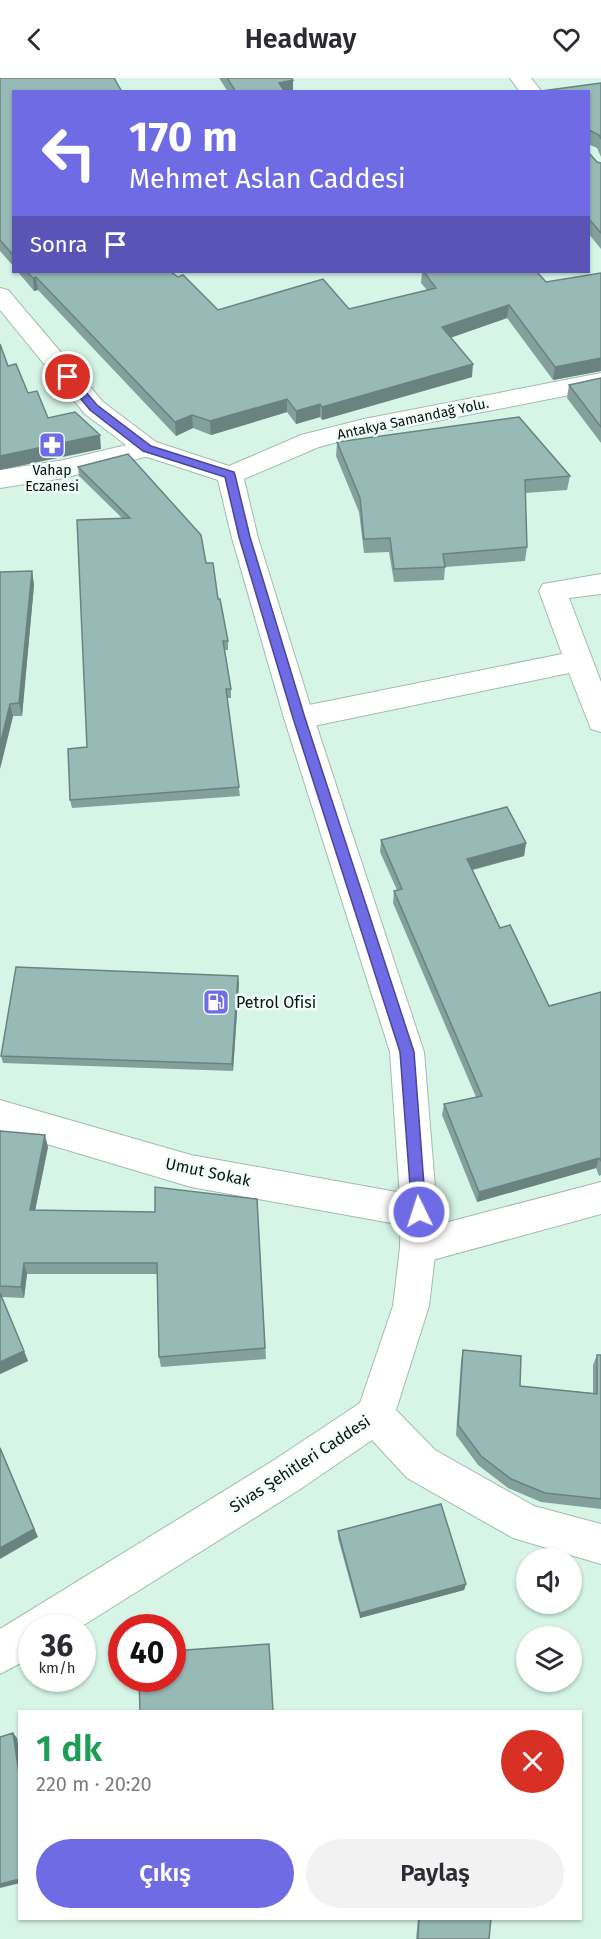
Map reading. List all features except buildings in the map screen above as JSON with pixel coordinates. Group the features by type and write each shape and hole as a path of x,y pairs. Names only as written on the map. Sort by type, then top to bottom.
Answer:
{"street":[{"path":"520,78 530,90"},
{"path":"0,295 94,408 147,448 230,475"},
{"name":"Antakya Samandağ Yolu.","path":"230,475 310,441 364,427 601,381"},
{"path":"0,479 64,469 147,448"},
{"name":"Sivas Şehitleri Caddesi","path":"63,1614 285,1476 375,1414 411,1306 418,1247 419,1212 407,1052 299,718 245,537 230,475"},
{"path":"601,584 553,591 601,721"},
{"path":"299,718 579,661"},
{"name":"Umut Sokak","path":"0,1114 191,1171 419,1212"},
{"path":"418,1247 601,1198"},
{"path":"375,1414 420,1464 527,1524 601,1544"},
{"path":"0,1653 18,1642"}],"place":[{"name":"Vahap Eczanesi","path":"52,445"},
{"name":"Petrol Ofisi","path":"216,1002"}],"route":[{"path":"68,377 94,408 147,448 230,475 245,537 299,718 407,1052 419,1212"}]}
